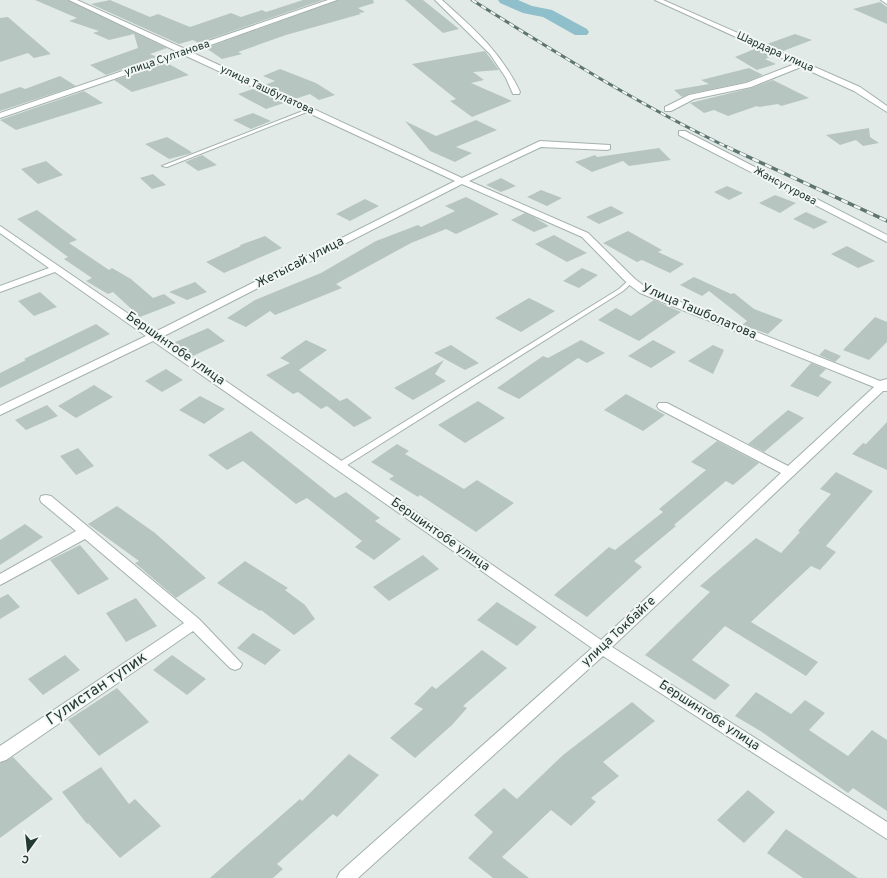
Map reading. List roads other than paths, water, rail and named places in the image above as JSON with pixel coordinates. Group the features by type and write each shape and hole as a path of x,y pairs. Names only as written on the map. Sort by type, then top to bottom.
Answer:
{"street":[{"name":"улица Ташбулатова","path":"72,0 185,51 462,181"},
{"name":"улица Султанова","path":"0,116 334,0"},
{"path":"438,0 496,54 510,77 516,92"},
{"name":"Шардара улица","path":"658,0 857,89 887,110"},
{"path":"668,109 692,97 748,85 802,64"},
{"name":"Жансугурова","path":"682,132 887,239"},
{"name":"Жетысай улица","path":"0,411 155,336 462,181 540,144 607,147"},
{"name":"Улица Ташболатова","path":"462,181 585,235 644,292 885,385"},
{"name":"Бершинтобе улица","path":"0,229 602,648 887,831"},
{"path":"0,289 57,268"},
{"name":"улица Токбайге","path":"346,878 602,648 789,472 885,385"},
{"path":"663,406 789,472"},
{"path":"46,499 84,533 194,623 235,664"},
{"path":"0,580 84,533"},
{"name":"Гулистан тупик","path":"0,755 194,623"}],"lane":[{"path":"165,166 310,110"},
{"path":"341,465 621,290 631,281"}],"waterway":[{"path":"505,0 528,10 547,13 581,32"}],"railway":[{"path":"472,0 567,59 631,96 728,147"},
{"path":"728,147 887,221"}]}
